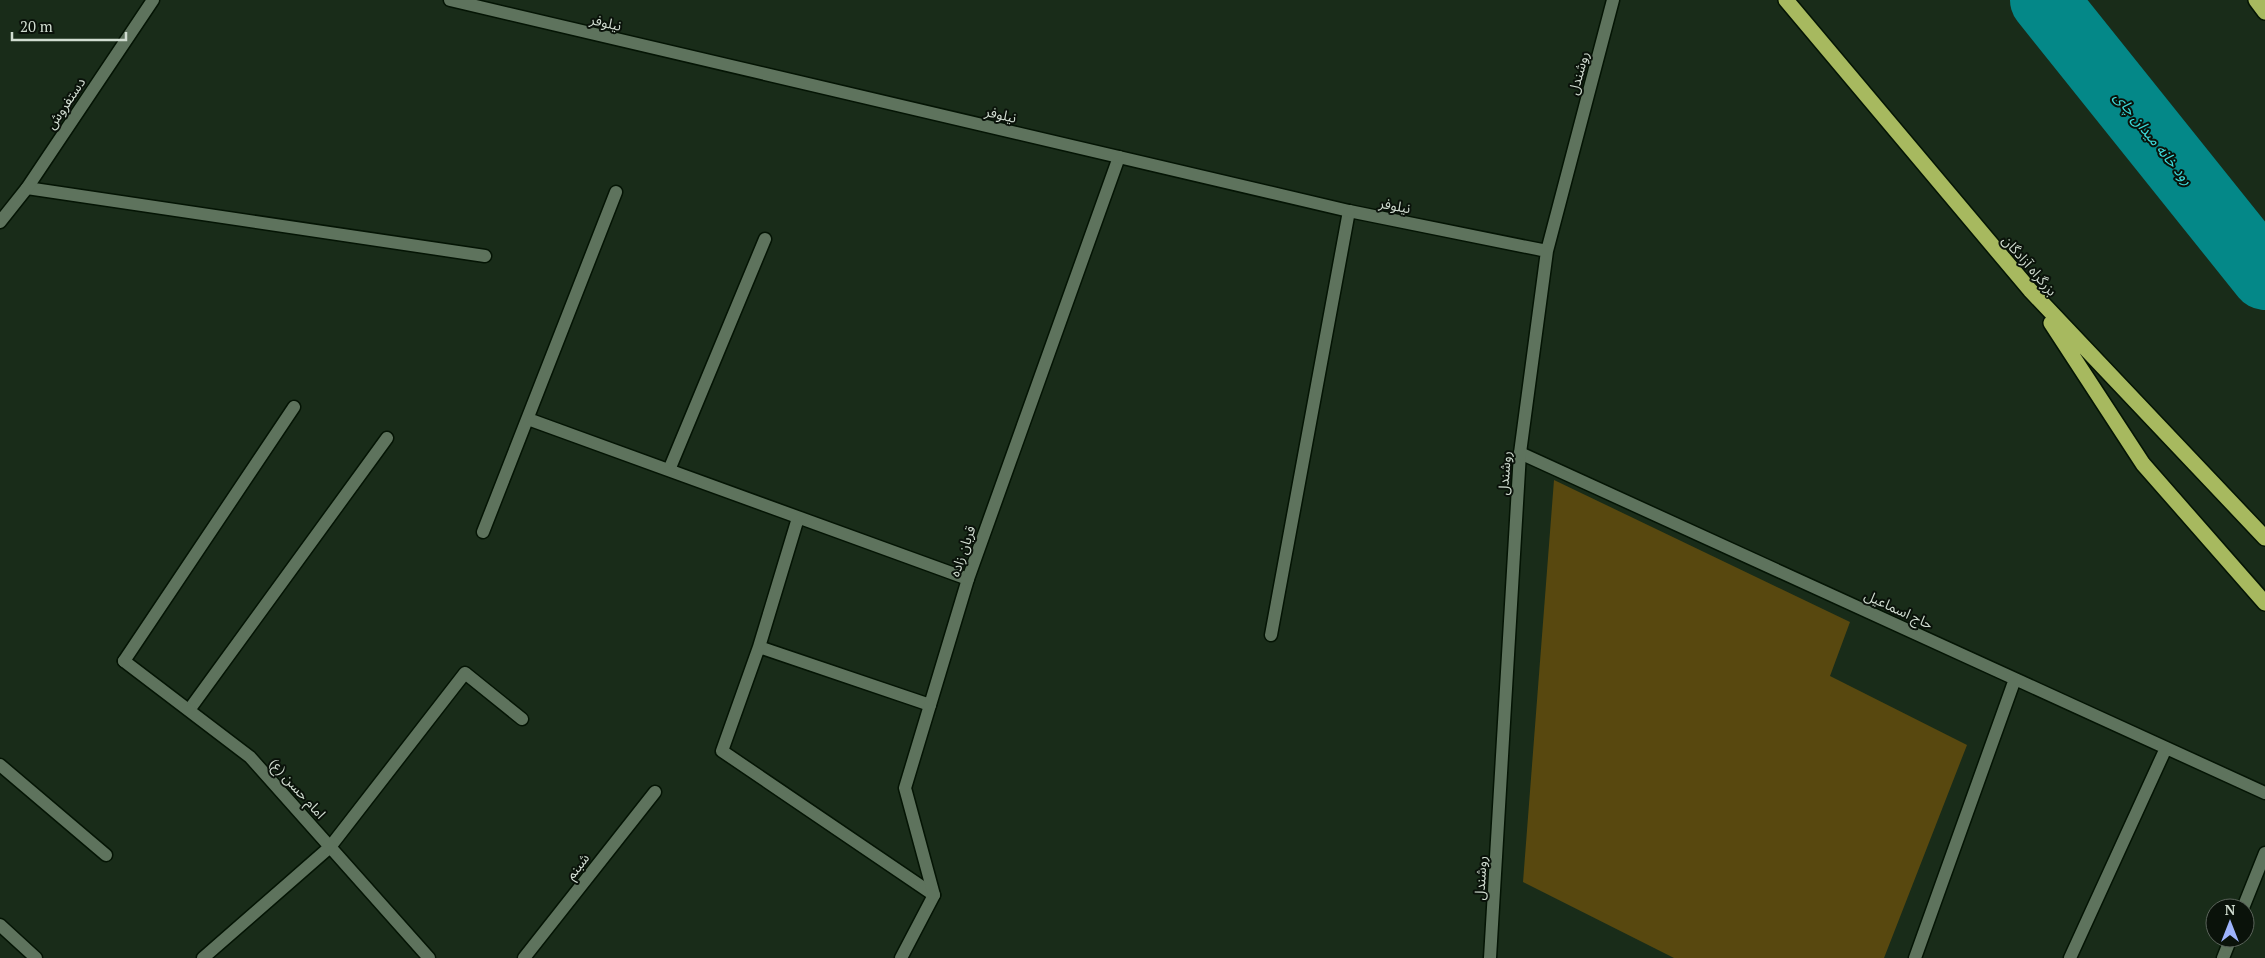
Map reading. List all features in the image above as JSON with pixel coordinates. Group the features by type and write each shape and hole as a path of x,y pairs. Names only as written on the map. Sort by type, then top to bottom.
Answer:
{"highway":[{"name":"بزرگراه آزادگان","path":"1786,0 2030,290 2265,538"},
{"path":"2256,0 2265,12"},
{"path":"2030,290 2143,464 2265,603"}],"street":[{"name":"دستفروش","path":"0,222 27,188 153,0"},
{"name":"نیلوفر","path":"450,0 1349,211 1547,251"},
{"name":"روشندل","path":"1490,958 1520,453 1547,251 1613,0"},
{"name":"قربان زاده","path":"934,895 905,788 968,579 1119,157"},
{"path":"27,188 485,256"},
{"path":"483,532 616,192"},
{"path":"1271,635 1349,211"},
{"path":"669,470 765,239"},
{"name":"امام حسن (ع)","path":"294,408 124,661 250,757 429,958"},
{"path":"528,419 968,579"},
{"path":"189,710 387,438"},
{"name":"حاج اسماعیل","path":"1520,453 2265,793"},
{"path":"798,518 759,648 722,751 934,895 901,958"},
{"path":"759,648 930,705"},
{"path":"204,958 330,846 466,673 522,719"},
{"path":"1915,958 2015,679"},
{"path":"2070,958 2166,748"},
{"path":"0,764 106,855"},
{"name":"شبنم","path":"524,958 655,792"},
{"path":"2247,898 2265,852"},
{"path":"0,925 36,958"}],"shaded area":[{"path":"1554,480 1850,622 1830,676 1967,745 1884,958 1674,958 1523,882"}],"waterway":[{"name":"رود خانه میدان چای","path":"2044,0 2265,276"}]}
